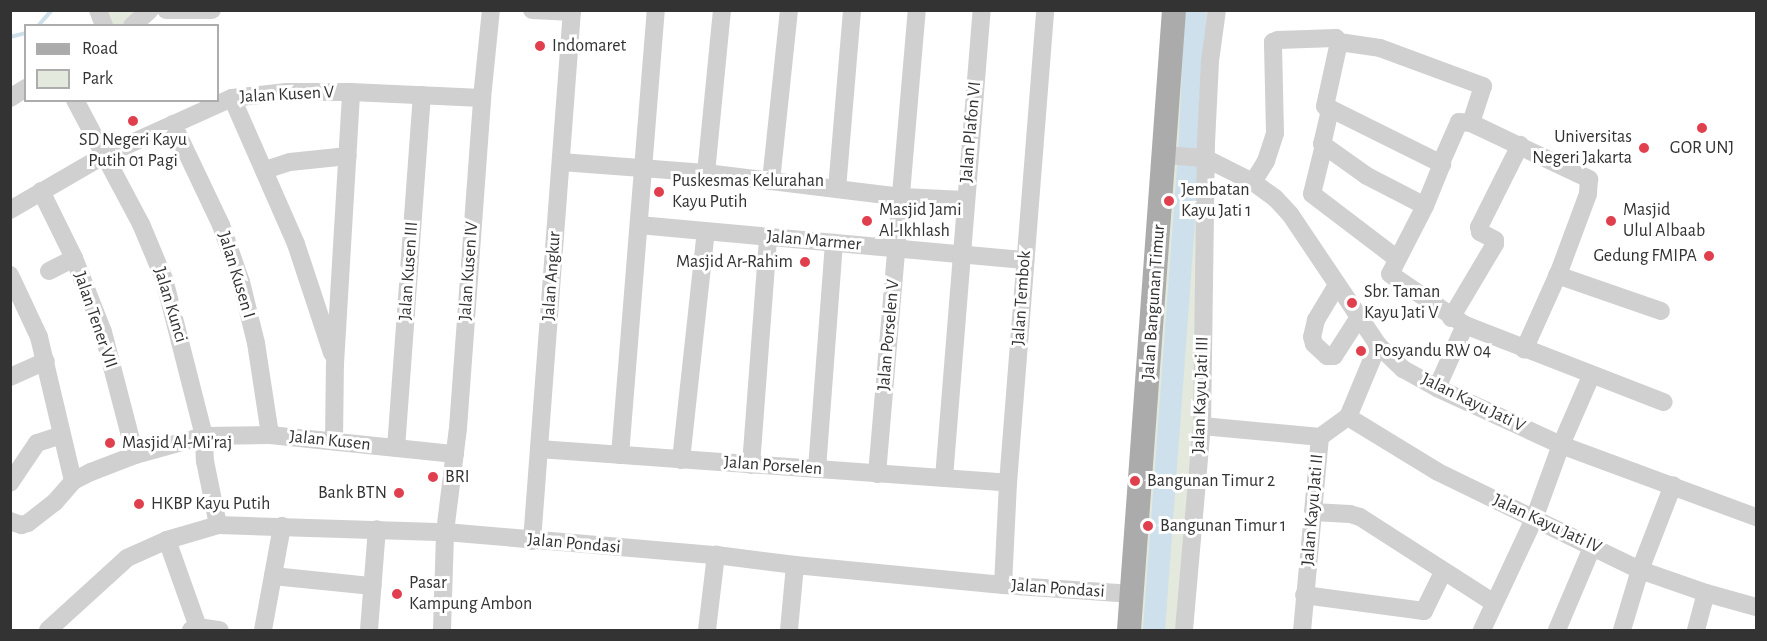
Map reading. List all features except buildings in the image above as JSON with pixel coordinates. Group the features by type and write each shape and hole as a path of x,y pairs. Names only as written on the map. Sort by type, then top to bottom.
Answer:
{"main road":[{"name":"Jalan Bangunan Timur","path":"1129,630 1168,155 1174,10"}],"street":[{"path":"134,24 150,10"},
{"path":"166,10 212,10"},
{"name":"Jalan Kusen IV","path":"442,630 446,532 455,454 482,98 491,10"},
{"path":"532,10 572,11"},
{"path":"620,455 656,10"},
{"path":"706,173 723,10"},
{"path":"771,181 789,10"},
{"path":"837,189 852,10"},
{"name":"Jalan Porselen V","path":"877,474 917,10"},
{"name":"Jalan Plafon VI","path":"944,478 982,10"},
{"name":"Jalan Tembok","path":"1004,585 1008,483 1044,10"},
{"name":"Jalan Kayu Jati III","path":"1184,630 1202,426 1204,158 1210,61 1217,10"},
{"name":"Jalan Angkur","path":"532,541 572,11"},
{"path":"1253,182 1266,161 1275,133 1273,42 1333,37 1339,42 1380,48 1483,86 1471,123"},
{"path":"1339,42 1324,103 1330,110 1441,163"},
{"path":"10,98 24,89"},
{"name":"Jalan Kusen V","path":"10,210 105,154 232,98 287,92 351,92 482,98"},
{"path":"334,441 335,364 351,92"},
{"name":"Jalan Kusen III","path":"396,448 422,94"},
{"path":"232,98 296,244 335,364"},
{"name":"Jalan Kunci","path":"76,102 141,224 164,279 204,436 205,461 218,525"},
{"path":"1330,110 1321,139 1324,145 1367,176 1425,206"},
{"path":"1524,350 1557,275 1588,194 1589,179 1471,123 1459,122 1425,206 1390,270 1392,278 1458,322 1524,350 1664,402"},
{"name":"Jalan Kusen I","path":"173,124 221,225 241,282 256,343 270,435"},
{"path":"1324,145 1312,194 1396,258"},
{"path":"1437,388 1458,322 1495,244 1495,240 1480,232 1479,227 1520,145"},
{"name":"Jalan Kayu Jati V","path":"1168,155 1204,158 1253,182 1275,198 1290,214 1378,345 1404,369 1437,388 1561,445 1756,517"},
{"path":"265,170 290,162 348,156"},
{"path":"561,162 706,173 902,197 965,200"},
{"name":"Jalan Tener VII","path":"41,191 74,258 103,332 135,455"},
{"name":"Jalan Marmer","path":"639,225 1025,261"},
{"path":"681,459 706,231"},
{"path":"751,465 768,237"},
{"path":"817,469 834,243"},
{"path":"49,271 74,258"},
{"path":"1557,275 1661,311"},
{"path":"10,521 21,525 28,523 55,502 73,481 39,337 13,284"},
{"path":"1337,285 1316,320 1312,337 1314,344 1327,356 1334,356 1359,317"},
{"path":"1320,437 1348,417 1378,345"},
{"path":"10,377 46,361"},
{"path":"1482,630 1534,519 1561,445 1591,376"},
{"name":"Jalan Kayu Jati IV","path":"1348,417 1438,472 1593,545 1640,570 1706,593 1756,607"},
{"name":"Jalan Kayu Jati II","path":"1202,426 1320,437 1302,630"},
{"path":"10,483 37,442 62,435"},
{"name":"Jalan Kusen","path":"73,481 135,455 204,436 270,435 455,454"},
{"name":"Jalan Porselen","path":"539,449 1008,483"},
{"path":"1622,630 1640,570 1673,485"},
{"path":"1313,512 1355,515 1494,603"},
{"name":"Jalan Pondasi","path":"48,630 113,568 127,558 167,540 218,525 446,532 716,555 1004,585 1132,594"},
{"path":"263,630 282,526"},
{"path":"369,630 377,529"},
{"path":"167,540 195,628 220,630"},
{"path":"1557,630 1593,545"},
{"path":"707,630 716,555"},
{"path":"789,630 795,565"},
{"path":"1304,595 1424,611 1443,572"},
{"path":"273,576 372,586"},
{"path":"1696,630 1706,593"}],"green space":[{"path":"98,11 150,11 134,24 104,24"},
{"path":"1174,11 1217,11 1184,630 1128,630"}],"waterway":[{"path":"40,24 52,10"},
{"path":"1154,630 1189,156 1196,10"},
{"path":"10,37 24,34"}],"place":[{"name":"Indomaret","path":"540,46"},
{"name":"SD Negeri Kayu Putih 01 Pagi","path":"133,121"},
{"name":"GOR UNJ","path":"1702,128"},
{"name":"Universitas Negeri Jakarta","path":"1644,148"},
{"name":"Puskesmas Kelurahan Kayu Putih","path":"659,192"},
{"name":"Jembatan Kayu Jati 1","path":"1169,201"},
{"name":"Masjid Jami Al-Ikhlash","path":"867,221"},
{"name":"Masjid Ulul Albaab","path":"1611,221"},
{"name":"Gedung FMIPA","path":"1709,256"},
{"name":"Masjid Ar-Rahim","path":"805,262"},
{"name":"Sbr. Taman Kayu Jati V","path":"1352,303"},
{"name":"Posyandu RW 04","path":"1361,351"},
{"name":"Masjid Al-Mi'raj","path":"110,443"},
{"name":"BRI","path":"433,477"},
{"name":"Bangunan Timur 2","path":"1135,481"},
{"name":"Bank BTN","path":"399,493"},
{"name":"HKBP Kayu Putih","path":"139,504"},
{"name":"Bangunan Timur 1","path":"1148,526"},
{"name":"Pasar Kampung Ambon","path":"397,594"}]}
